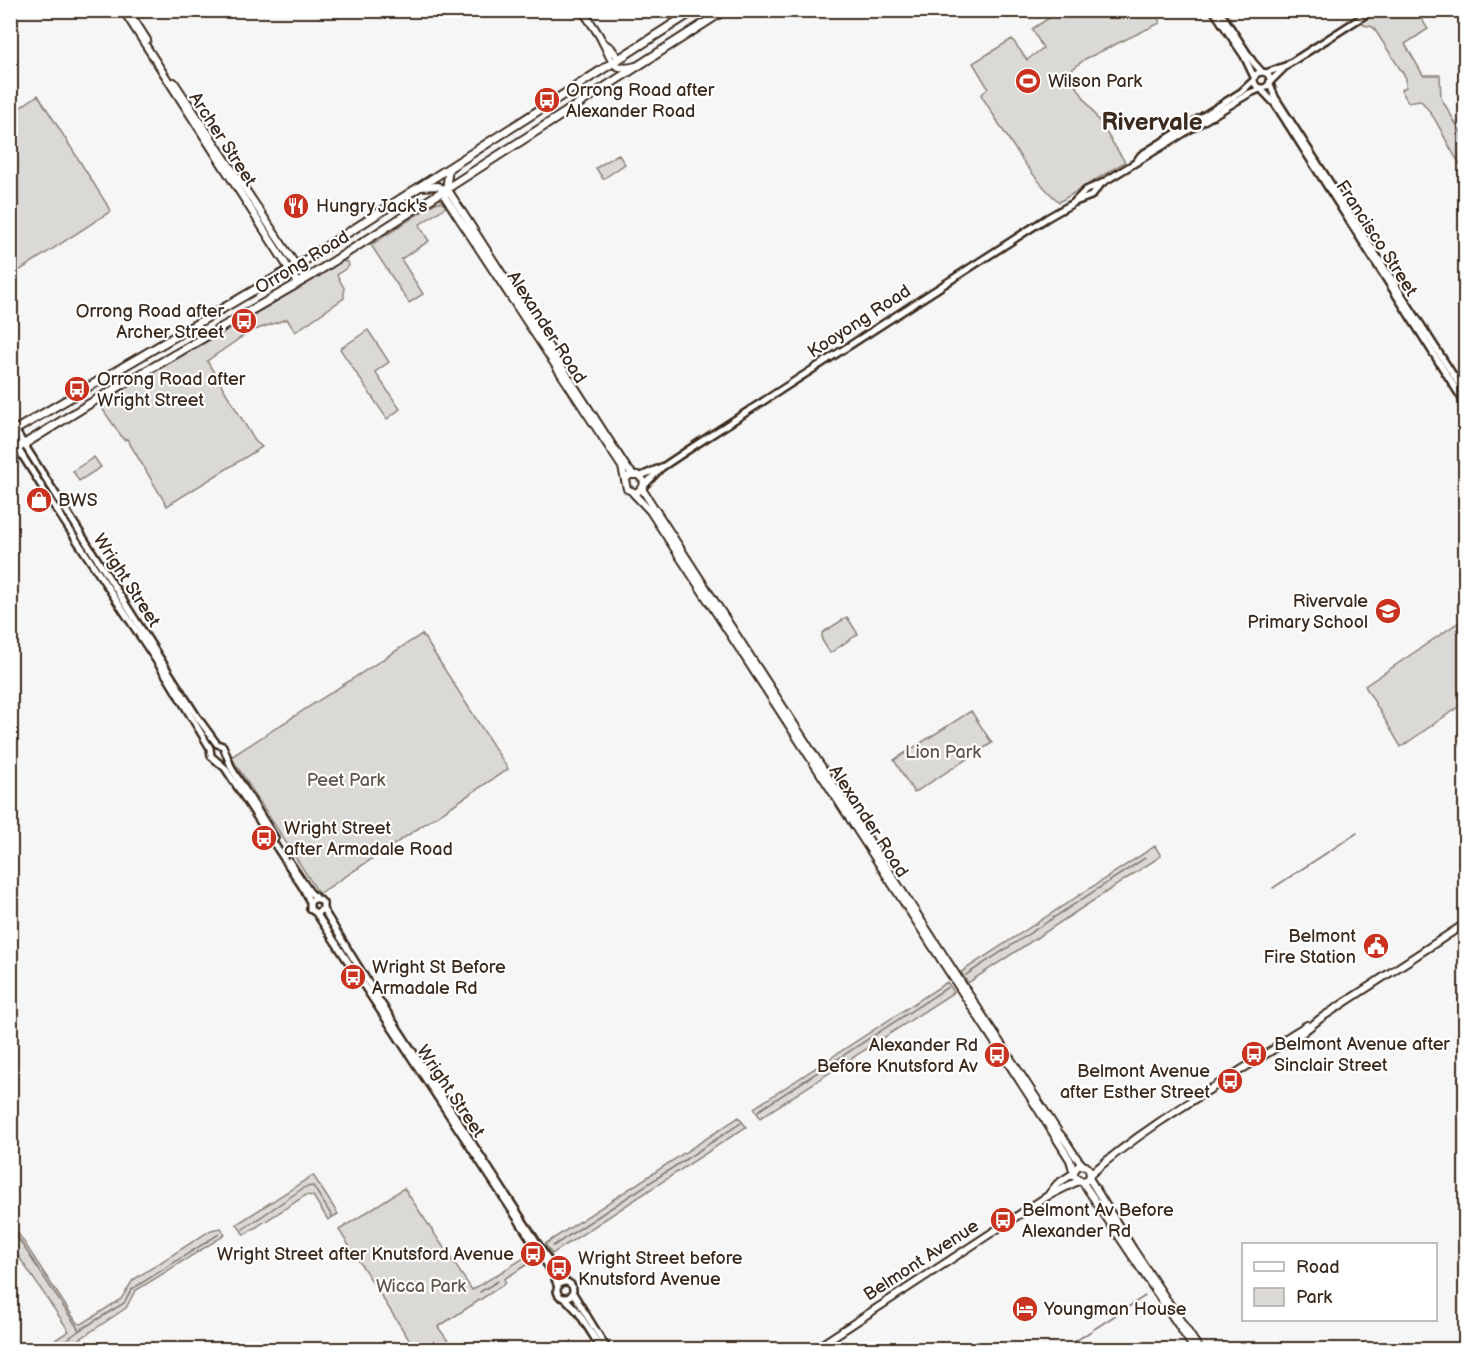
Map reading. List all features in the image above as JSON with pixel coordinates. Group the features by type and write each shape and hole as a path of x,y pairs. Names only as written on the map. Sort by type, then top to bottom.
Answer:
{"highway":[{"name":"Orrong Road","path":"12,433 292,268 695,10"},
{"name":"Orrong Road","path":"10,453 89,404 301,281 725,10"}],"main road":[{"name":"Archer Street","path":"123,10 301,281"},
{"name":"Archer Street","path":"128,10 292,268"},
{"path":"582,10 604,44 606,51 616,61 625,68 639,65"},
{"path":"419,187 437,186 445,190 449,168"},
{"name":"Alexander Road","path":"445,190 456,203 586,407 633,474"},
{"name":"Alexander Road","path":"445,190 445,197 622,467 626,479"},
{"path":"633,474 641,476 644,481 642,488 633,493 626,487 626,479 633,474"},
{"name":"Alexander Road","path":"642,488 910,904 1059,1133 1068,1143 1075,1158 1084,1165"},
{"name":"Alexander Road","path":"633,493 650,511 1036,1106 1070,1160 1074,1172"},
{"path":"1080,1181 1090,1176 1105,1160 1144,1132 1274,1049 1292,1041 1321,1018 1466,923"},
{"path":"1105,1160 1077,1167 1074,1172 1195,1350"},
{"path":"1084,1165 1089,1169 1090,1176 1133,1250 1200,1350"},
{"name":"Belmont Avenue","path":"1046,1197 1056,1185 1074,1172"},
{"name":"Belmont Avenue","path":"813,1350 1046,1197 1080,1181"}],"street":[{"path":"1213,10 1244,56 1256,86 1261,89 1266,88 1287,65 1373,10"},
{"path":"1219,10 1253,62 1270,77 1270,83"},
{"path":"1254,79 1264,72 1287,65"},
{"name":"Kooyong Road","path":"1135,163 1141,155 1241,92 1254,79"},
{"name":"Francisco Street","path":"1270,83 1275,97 1466,395"},
{"name":"Kooyong Road","path":"641,476 662,468 1075,202 1091,196 1102,183 1250,93 1261,89"},
{"name":"Francisco Street","path":"1261,89 1275,104 1466,405"},
{"name":"Wright Street","path":"12,433 210,748"},
{"name":"Wright Street","path":"20,447 217,744"},
{"name":"Kooyong Road","path":"642,488 662,468"},
{"path":"217,744 223,746 236,776 309,891 322,902 322,909 316,913 310,909 310,902 225,768 211,756 210,748 217,744"},
{"path":"217,760 225,754"},
{"path":"310,902 316,898"},
{"name":"Wright Street","path":"322,909 558,1273 572,1285 573,1293 608,1350"},
{"name":"Wright Street","path":"316,913 553,1274 559,1296 565,1298 578,1312 602,1350"},
{"path":"558,1287 565,1281"},
{"path":"565,1298 570,1297 573,1293"}],"green space":[{"path":"1061,10 1155,11 1160,23 1085,59 1068,73 1125,162 1059,202 1026,165 981,95 988,88 973,63 1012,39 1027,60 1043,48 1032,29"},
{"path":"1380,10 1416,11 1428,29 1405,44 1423,75 1440,75 1441,98 1465,139 1465,171 1427,108 1420,100 1408,102 1401,90 1406,87 1406,78 1373,27 1364,25 1362,22"},
{"path":"38,95 111,211 11,276 11,114"},
{"path":"618,154 625,164 603,179 596,168"},
{"path":"440,202 447,206 419,225 429,241 401,259 423,294 409,303 371,245"},
{"path":"341,261 348,262 349,266 337,275 344,288 344,298 295,332 287,319 249,332 207,361 255,441 262,447 167,506 127,439 124,440 99,404"},
{"path":"368,330 389,362 375,372 400,409 387,419 340,349"},
{"path":"94,457 101,467 79,481 73,471"},
{"path":"847,617 858,634 830,653 822,640 822,633"},
{"path":"1465,618 1465,702 1401,747 1365,686"},
{"name":"Peet Park","path":"422,634 508,769 319,894 231,757"},
{"name":"Lion Park","path":"971,711 992,743 914,793 894,760"},
{"path":"1155,846 1161,856 968,983 961,972"},
{"path":"947,982 954,992 760,1118 754,1108"},
{"path":"739,1117 746,1127 552,1254 545,1244"},
{"path":"313,1175 338,1214 328,1220 313,1196 306,1195 244,1235 237,1224"},
{"name":"Wicca Park","path":"404,1188 472,1290 532,1253 536,1259 504,1279 506,1283 438,1327 454,1349 415,1349 339,1230"},
{"path":"10,1221 77,1323 82,1324 121,1299 133,1280 211,1230 221,1228 225,1235 135,1291 126,1308 65,1349 41,1349 69,1331 11,1245"}],"waterway":[{"path":"1273,888 1357,833"},
{"path":"966,975 1145,858"},
{"path":"758,1111 948,987"},
{"path":"553,1246 741,1123"},
{"path":"243,1229 305,1187 313,1186 332,1216"},
{"path":"10,1226 79,1330"},
{"path":"52,1350 124,1303 131,1290 219,1234"},
{"path":"480,1292 498,1281"},
{"path":"1062,1350 1145,1296"}],"place":[{"name":"Wilson Park","path":"1028,81"},
{"name":"Orrong Road after Alexander Road","path":"547,100"},
{"name":"Hungry Jack's","path":"296,206"},
{"name":"Orrong Road after Archer Street","path":"244,321"},
{"name":"Orrong Road after Wright Street","path":"77,389"},
{"name":"BWS","path":"39,500"},
{"name":"Rivervale Primary School","path":"1388,611"},
{"name":"Wright Street after Armadale Road","path":"264,838"},
{"name":"Belmont Fire Station","path":"1376,946"},
{"name":"Wright St Before Armadale Rd","path":"353,977"},
{"name":"Belmont Avenue after Sinclair Street","path":"1254,1054"},
{"name":"Alexander Rd Before Knutsford Av","path":"997,1055"},
{"name":"Belmont Avenue after Esther Street","path":"1230,1081"},
{"name":"Belmont Av Before Alexander Rd","path":"1003,1220"},
{"name":"Wright Street after Knutsford Avenue","path":"533,1254"},
{"name":"Wright Street before Knutsford Avenue","path":"559,1268"},
{"name":"Youngman House","path":"1025,1309"}],"district":[{"name":"Rivervale","path":"1152,122"}]}
